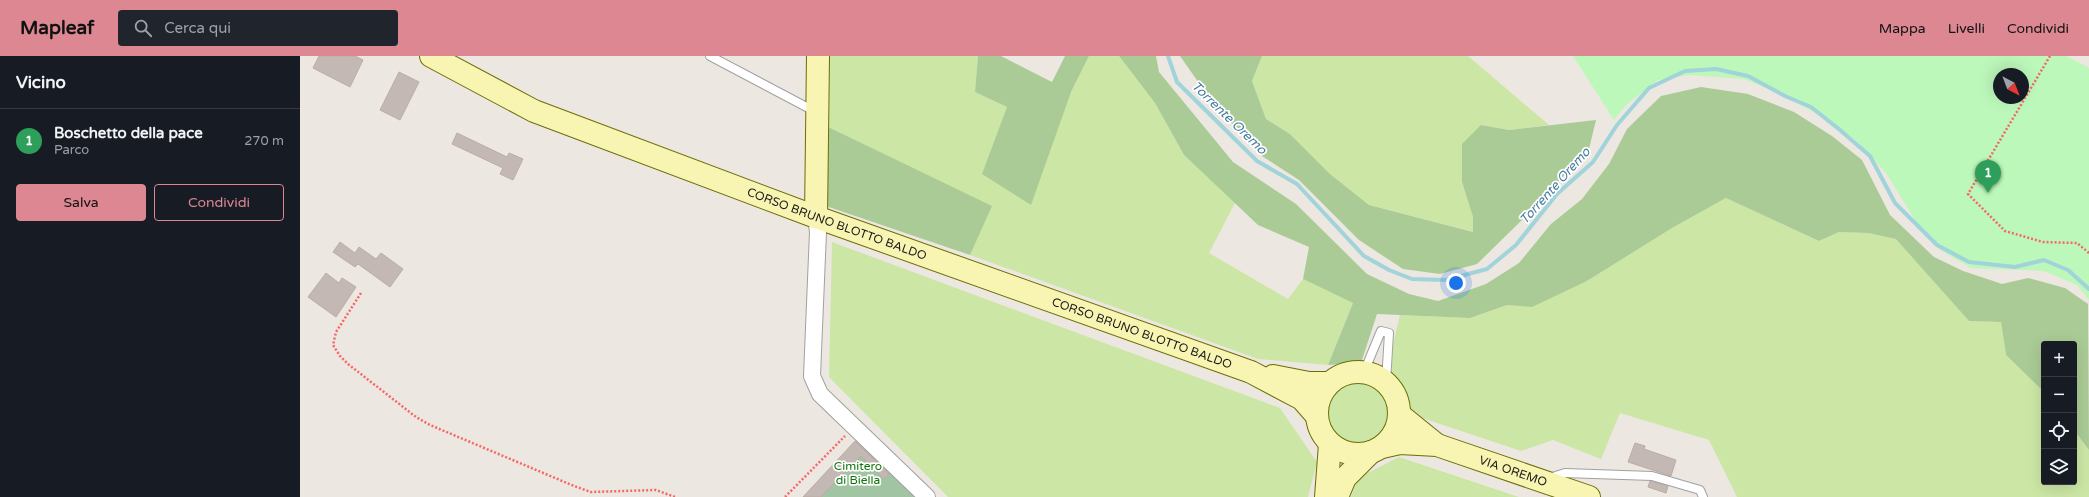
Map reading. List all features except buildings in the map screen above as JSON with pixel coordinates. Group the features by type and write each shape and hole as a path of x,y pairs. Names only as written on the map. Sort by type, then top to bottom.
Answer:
{"main road":[{"name":"CORSO BRUNO BLOTTO BALDO","path":"431,56 534,111 816,217 1251,372 1302,399 1316,416"},
{"path":"816,217 816,112 818,56"},
{"name":"CORSO BRUNO BLOTTO BALDO","path":"1251,372 1309,383 1329,383"},
{"path":"1338,497 1345,478 1391,438 1397,427 1400,415 1398,402 1394,391 1386,382 1376,375 1364,372 1351,372 1339,376 1329,383 1317,404 1316,416 1323,436 1330,444 1350,454 1377,449"},
{"name":"VIA OREMO","path":"1400,415 1437,445"},
{"name":"VIA OREMO","path":"1377,449 1400,443 1437,445 1589,497"},
{"path":"1326,497 1330,444"}],"street":[{"path":"816,217 818,232 812,376 820,394 855,426 927,497"}],"lane":[{"path":"710,56 816,112"},
{"path":"1364,372 1381,331 1389,333 1386,382"},
{"path":"1541,480 1565,473 1652,476 1700,490 1703,497"}],"path":[{"path":"2050,56 1968,194 2005,231 2043,242 2078,243 2089,253"},
{"path":"361,293 336,332 333,346 348,364 416,417 486,450 591,492 656,490 675,497"},
{"path":"785,497 855,426"}],"green space":[{"path":"826,56 978,56 975,92 1007,107 983,174 1071,92 1089,56 1119,56 1155,103 1184,155 1235,203 1209,253 1288,299 1303,279 1353,303 1328,365 1258,359 970,255 991,207 824,125"},
{"path":"978,56 1001,56 1052,82 1065,56 1089,56 1071,92 1031,205 982,174 1007,107 975,92"},
{"path":"1119,56 1156,56 1159,72 1233,162 1296,204 1367,274 1409,294 1438,301 1486,284 1519,263 1551,224 1582,199 1609,164 1627,129 1661,96 1701,87 1748,94 1794,112 1832,136 1862,160 1890,215 1934,257 1963,271 2002,284 2028,278 2065,288 2088,304 2089,450 2077,434 2077,341 2041,341 2041,389 2006,355 2001,322 1969,321 1896,239 1868,233 1839,232 1819,241 1726,198 1672,228 1587,281 1532,307 1507,305 1470,318 1377,314 1361,363 1328,365 1353,303 1303,279 1309,247 1258,225 1184,155 1155,103"},
{"path":"1180,56 1262,56 1252,81 1266,119 1290,134 1330,174 1369,205 1473,232 1473,217 1462,182 1462,144 1481,125 1509,130 1596,120 1589,149 1524,218 1477,264 1440,274 1403,269 1359,240 1299,180 1262,156 1213,103"},
{"path":"1262,56 1468,56 1549,125 1509,130 1481,125 1462,182 1473,217 1474,232 1369,205 1330,174 1290,134 1266,119 1252,81"},
{"path":"1573,56 2067,56 2089,68 2089,300 2077,285 2044,271 1971,268 1940,250 1915,220 1886,173 1857,141 1824,118 1783,95 1744,79 1689,75 1658,80 1626,105 1614,120"},
{"path":"824,125 992,206 970,255 823,205"},
{"path":"1726,198 1819,241 1839,232 1868,233 1897,239 1969,321 2001,322 2006,355 2041,389 2041,485 2077,485 2077,434 2089,450 2089,497 1737,497 1709,440 1620,413 1601,459 1553,440 1521,451 1413,415 1395,381 1391,369 1393,346 1400,315 1470,318 1507,305 1532,306 1587,281 1672,228"},
{"path":"832,242 1280,408 1317,462 1308,497 948,497 829,377"},
{"path":"1351,380 1365,380 1377,385 1386,394 1391,406 1389,426 1382,437 1365,446 1351,446 1339,441 1330,432 1325,420 1325,406 1330,394 1339,385"},
{"name":"Cimitero di Biella","path":"858,439 916,497 803,497"},
{"path":"1399,457 1519,497 1351,497 1358,478"}],"waterway":[{"name":"Torrente Oremo","path":"1168,56 1177,82 1257,161 1297,184 1364,256 1389,270 1412,279 1446,280 1487,269 1516,245 1557,194 1593,162 1617,125 1649,88 1685,71 1716,69 1748,76 1785,96 1811,107 1840,130 1870,156 1895,203 1937,245 1969,262 2015,267 2044,260 2068,270 2089,289"}],"place":[{"name":"Boschetto della pace","path":"1988,193"}]}
